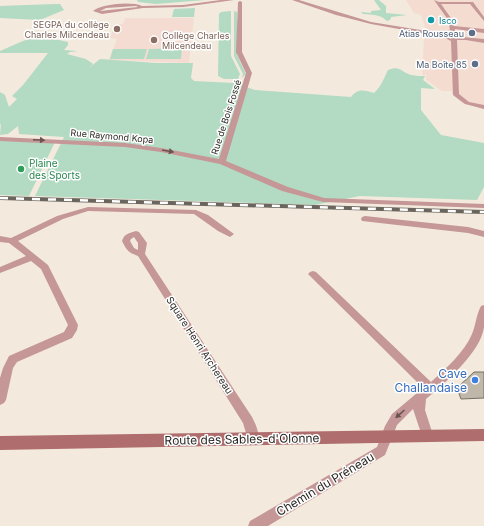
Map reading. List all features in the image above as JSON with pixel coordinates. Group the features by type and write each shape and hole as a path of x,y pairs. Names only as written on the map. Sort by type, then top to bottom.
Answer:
{"main road":[{"name":"Route des Sables-d'Olonne","path":"0,443 484,435"}],"street":[{"path":"294,0 370,23 445,36 453,37 457,35 461,38 484,41"},
{"path":"142,7 139,9 102,13 94,10 117,6 183,6 238,1"},
{"name":"Rue de Bois Fossé","path":"238,1 239,52 249,73 222,162 285,189 323,200 484,206"},
{"path":"437,2 471,3 484,20"},
{"path":"437,2 448,16 453,27 456,95 467,103 484,107"},
{"path":"453,27 484,31"},
{"name":"Rue Raymond Kopa","path":"0,139 125,145 161,150 222,162"},
{"path":"12,242 27,233 71,214 88,209 196,212 205,216 221,231 230,234"},
{"path":"365,218 473,231 484,234"},
{"path":"0,239 12,242 33,257 47,271 72,320 73,325 72,330 68,335 13,359 8,368 0,400"},
{"name":"Square Henri Archereau","path":"142,254 248,421 252,430 253,439"},
{"path":"0,270 33,257"},
{"path":"313,274 430,388"},
{"name":"Chemin du Préneau","path":"255,526 371,457 383,448 388,436 389,427 396,417 420,398 450,370 469,349 480,331 484,309"},
{"path":"420,398 419,410 427,435"}],"shaded area":[{"path":"406,0 484,0 484,109 462,103 451,91 442,91 426,80 426,75 422,75 423,34 425,27 421,15 414,13"},
{"name":"Collège Charles Milcendeau","path":"125,18 194,18 189,63 109,60 117,39 110,38 115,24 123,24"}],"green space":[{"path":"137,0 205,0 156,4 138,2"},
{"path":"374,0 379,0 386,6 386,13 407,15 391,17 390,20 387,21 379,16 363,14 361,12 371,13 371,11 381,10"},
{"path":"60,4 64,10 40,20 0,18 0,6"},
{"path":"195,8 194,17 172,17 174,9"},
{"path":"231,11 231,56 240,74 238,79 224,79 218,76 219,14 221,12"},
{"path":"234,11 237,12 237,55 246,74 242,78 243,74 234,56"},
{"path":"29,39 59,40 68,42 68,45 64,50 78,51 67,54 86,59 93,64 89,68 100,59 156,63 193,63 191,78 194,81 234,83 255,90 351,97 356,92 361,90 374,93 388,70 395,68 411,75 425,76 423,80 435,89 421,88 421,110 441,135 484,143 484,187 477,200 360,196 315,205 35,196 64,137 19,134 18,126 8,134 0,135 0,92 5,95 9,107 17,99 12,96 23,85 48,53 0,53 0,51"},
{"path":"182,48 181,59 146,59 149,49"},
{"path":"113,49 147,49 144,59 110,59"},
{"name":"Plaine des Sports","path":"0,140 55,142 29,196 0,195"}],"building":[{"name":"Cave Challandaise","path":"474,372 484,372 484,398 461,399 457,388"}],"railway":[{"path":"0,198 484,212"}],"place":[{"name":"Isco","path":"431,20"},
{"name":"SEGPA du collège Charles Milcendeau","path":"117,29"},
{"name":"Atias Rousseau","path":"472,33"},
{"name":"Collège Charles Milcendeau","path":"154,40"},
{"name":"Ma Boîte 85","path":"475,64"},
{"name":"Plaine des Sports","path":"21,169"},
{"name":"Cave Challandaise","path":"475,380"}]}
